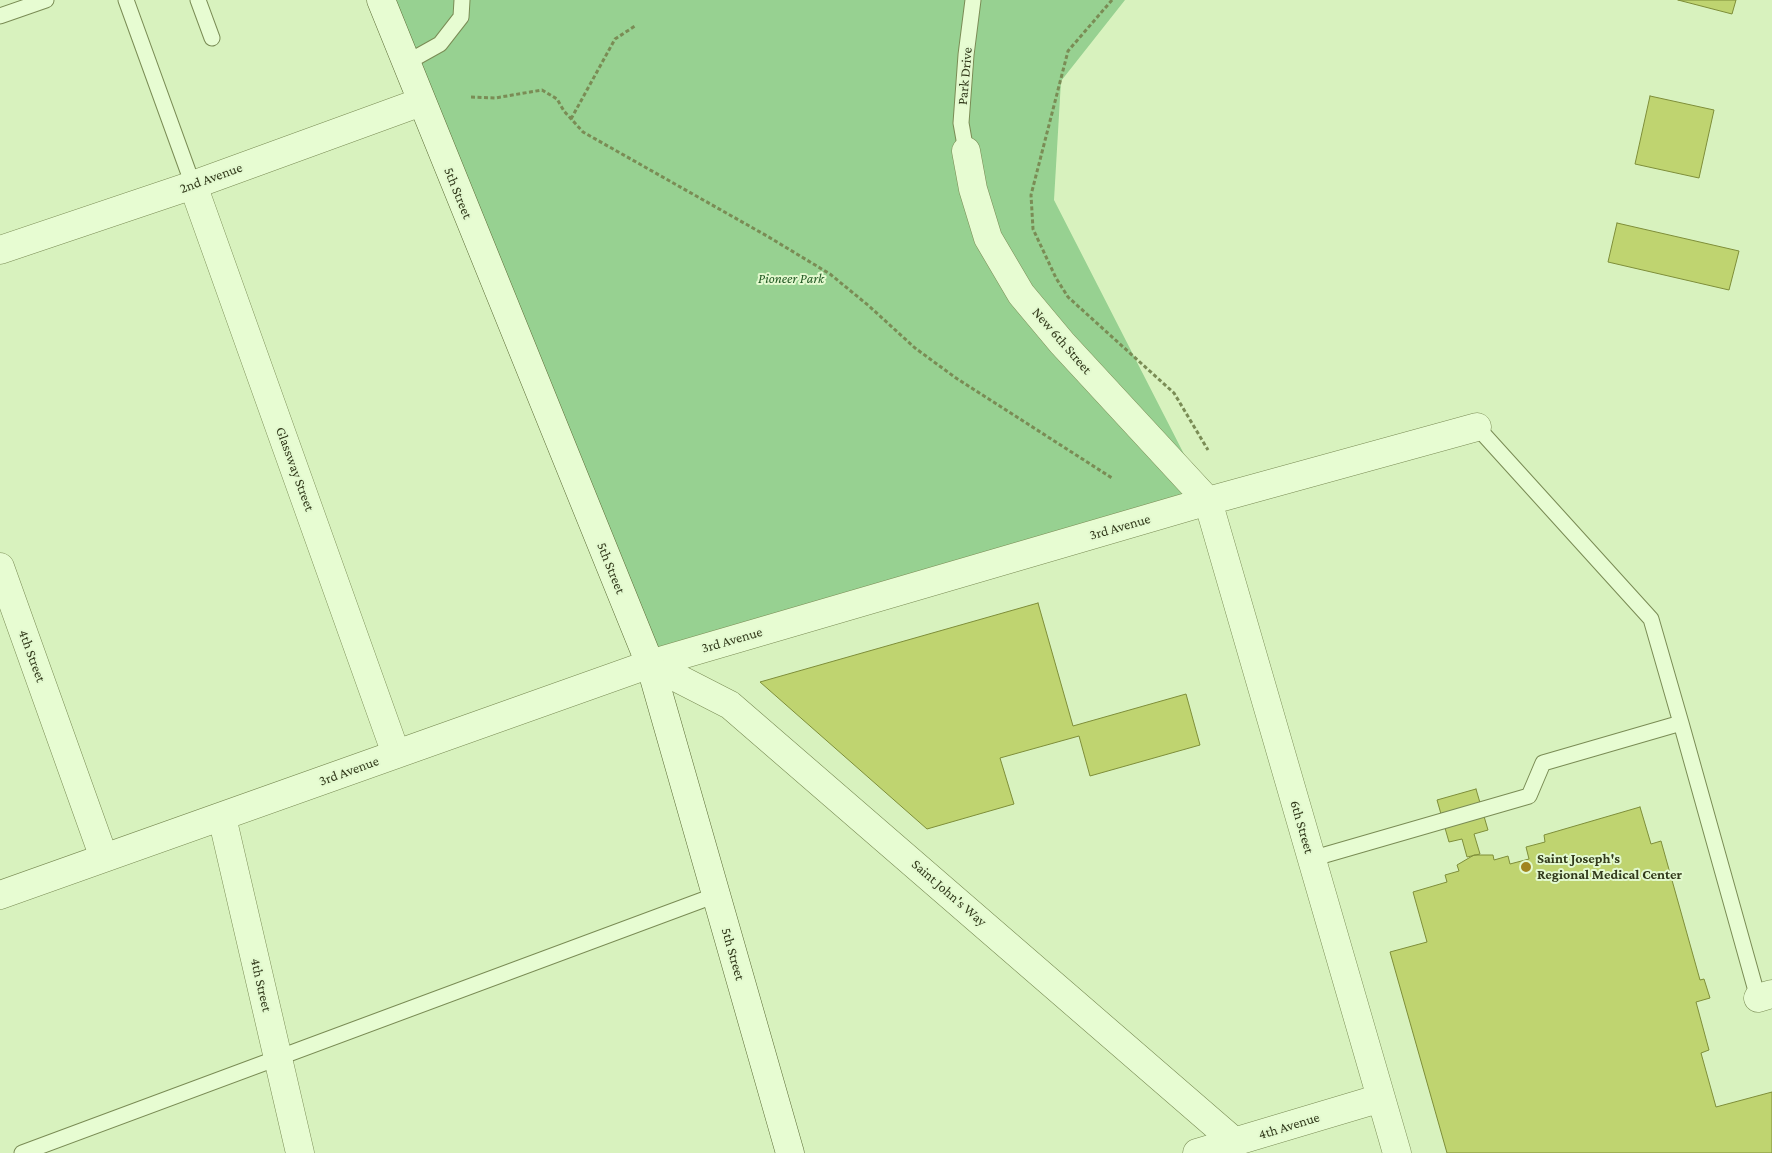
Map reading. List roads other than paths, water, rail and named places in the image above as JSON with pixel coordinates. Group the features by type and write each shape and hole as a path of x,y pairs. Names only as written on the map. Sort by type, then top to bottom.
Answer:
{"street":[{"name":"5th Street","path":"381,0 650,664 790,1153"},
{"name":"2nd Avenue","path":"0,250 193,185 421,102"},
{"name":"New 6th Street","path":"966,151 973,189 988,238 1021,294 1062,343 1208,501"},
{"name":"Glassway Street","path":"193,185 396,754"},
{"name":"3rd Avenue","path":"0,895 650,664 1208,501 1477,427"},
{"name":"6th Street","path":"1208,501 1397,1153"},
{"name":"4th Street","path":"0,567 104,858"},
{"name":"Saint John's Way","path":"650,664 730,704 1235,1142"},
{"name":"4th Street","path":"222,817 300,1153"},
{"name":"4th Avenue","path":"1197,1153 1381,1098"}],"lane":[{"path":"0,16 46,0"},
{"path":"126,0 193,185"},
{"path":"198,0 212,38"},
{"path":"406,63 440,44 461,17 462,0"},
{"name":"Park Drive","path":"966,151 961,123 966,55 973,0"},
{"path":"1477,427 1651,619 1765,996"},
{"path":"1312,859 1529,796 1544,763 1681,723"},
{"path":"22,1153 716,895"}],"place":[{"name":"Saint Joseph's Regional Medical Center","path":"1526,867"}],"park label":[{"name":"Pioneer Park","path":"791,279"}]}
